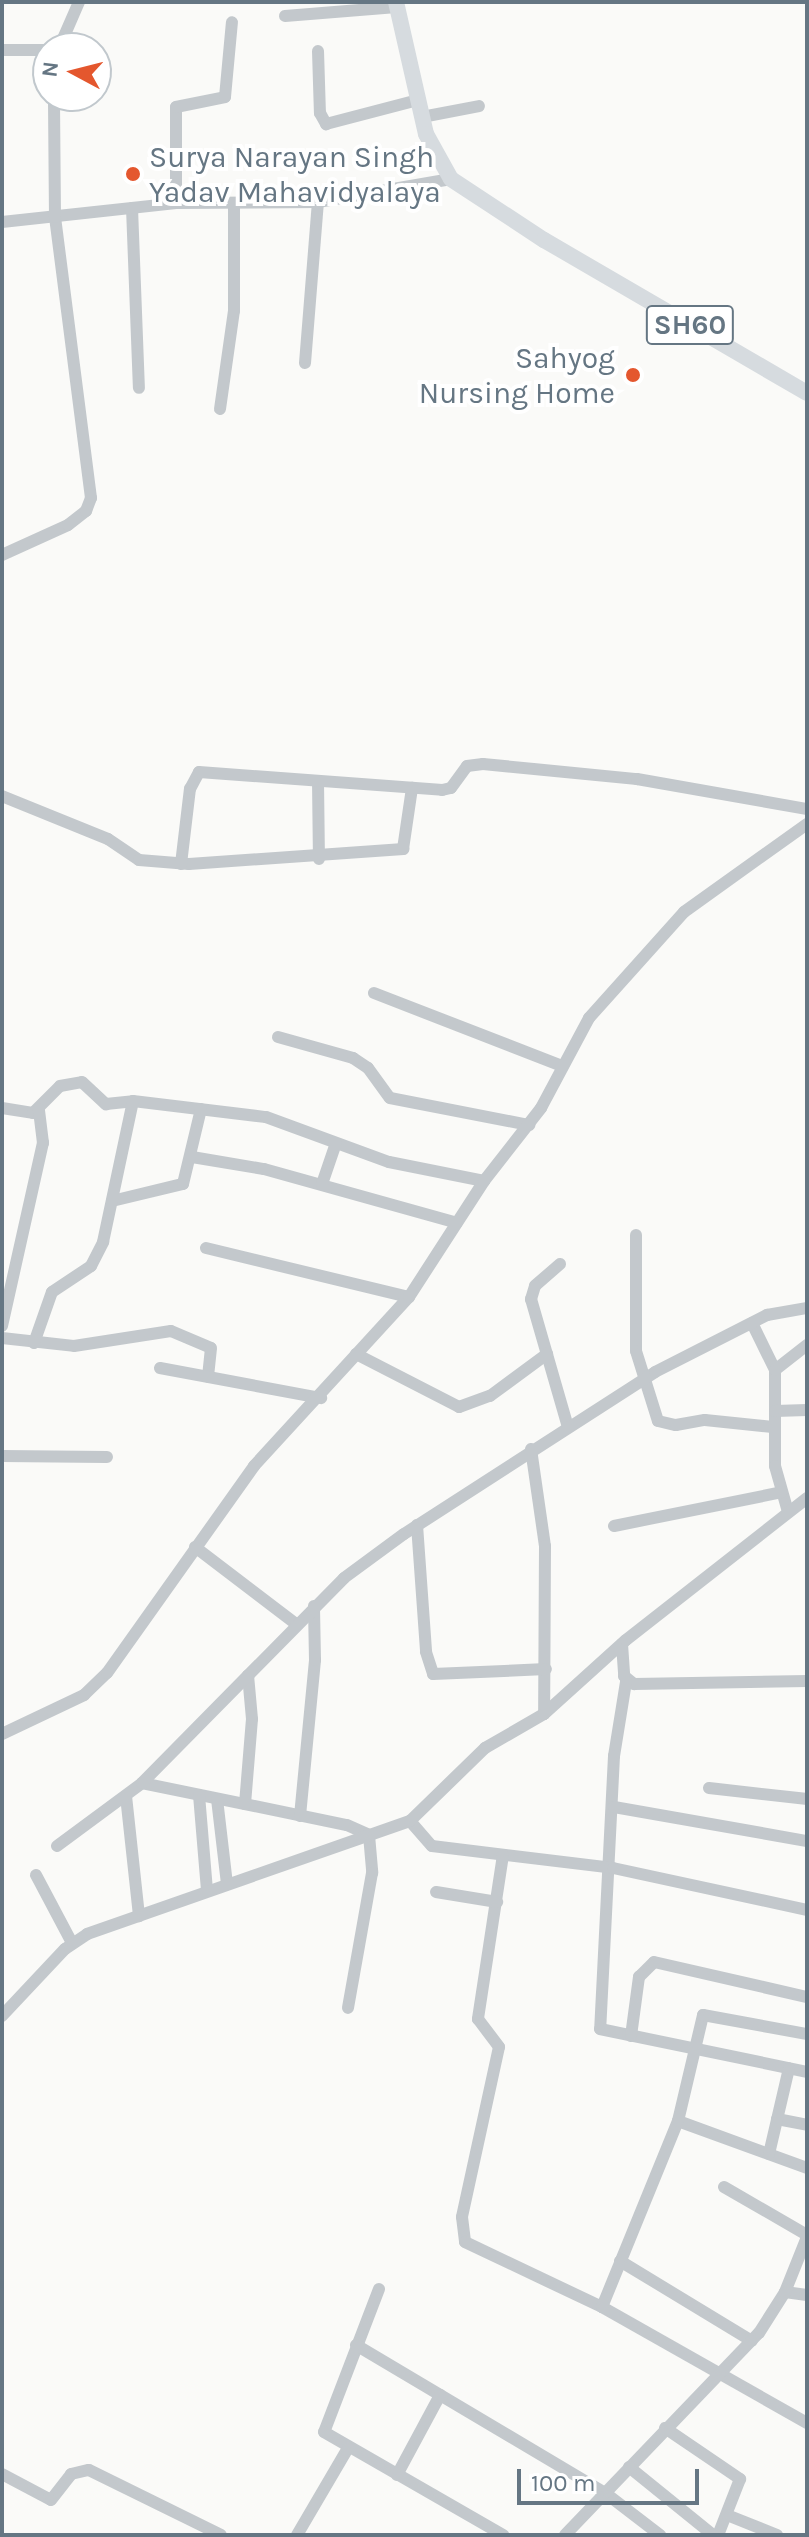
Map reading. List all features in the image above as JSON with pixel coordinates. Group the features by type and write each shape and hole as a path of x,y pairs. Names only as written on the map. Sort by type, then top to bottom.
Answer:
{"main road":[{"path":"396,5 422,117 451,179"},
{"name":"SH60","path":"451,179 619,284 800,389"}],"street":[{"path":"66,32 79,2"},
{"path":"285,16 396,5"},
{"path":"176,203 176,107 225,97 232,22"},
{"path":"2,50 32,50"},
{"path":"318,51 320,113 326,124 418,100"},
{"path":"422,117 479,106"},
{"path":"2,555 68,525 86,511 91,498 55,217 54,112"},
{"path":"2,222 176,203 318,202 451,179"},
{"path":"305,363 318,202"},
{"path":"220,409 234,311 234,203"},
{"path":"132,208 139,388"},
{"path":"181,864 190,789 199,772 412,788 451,788 467,766 483,764 637,779 807,809"},
{"path":"318,781 319,859"},
{"path":"2,796 108,839 139,860 181,864 319,859 403,849 412,788"},
{"path":"2,1734 84,1695 107,1673 254,1466 321,1398 356,1354 409,1297 484,1181 529,1125 589,1018 684,912 807,824"},
{"path":"374,993 562,1066"},
{"path":"278,1037 353,1058 368,1068 390,1098 529,1125"},
{"path":"2,1108 26,1113 39,1109 71,1081 92,1087 106,1104 133,1101 266,1117 389,1162 484,1181"},
{"path":"34,1343 52,1292 91,1266 98,1255 133,1101"},
{"path":"2,1326 43,1143 39,1109"},
{"path":"112,1201 183,1184 192,1157 201,1109"},
{"path":"322,1184 336,1143"},
{"path":"192,1157 322,1184 457,1223"},
{"path":"636,1235 633,1325 641,1381 658,1421 665,1425 705,1420 773,1427"},
{"path":"206,1248 409,1297"},
{"path":"560,1264 531,1293 568,1427"},
{"path":"57,1846 142,1783 314,1606 344,1578 417,1525 641,1381 752,1323 807,1308"},
{"path":"752,1323 775,1370 773,1427 782,1492 788,1512"},
{"path":"2,1338 74,1346 171,1331 211,1348 208,1377"},
{"path":"775,1370 807,1345"},
{"path":"356,1354 459,1407 490,1396 547,1354"},
{"path":"160,1368 321,1398"},
{"path":"775,1411 807,1410"},
{"path":"531,1449 545,1546 544,1714"},
{"path":"2,1456 107,1457"},
{"path":"614,1526 782,1492"},
{"path":"2,2016 72,1943 207,1891 410,1821 485,1748 544,1714 622,1644 807,1498"},
{"path":"417,1525 426,1652 433,1674 546,1669"},
{"path":"195,1547 296,1624"},
{"path":"300,1816 315,1660 314,1606"},
{"path":"622,1644 626,1682 618,1707 613,1868 598,2023 605,2031 807,2072"},
{"path":"245,1804 252,1719 248,1675"},
{"path":"626,1682 807,1681"},
{"path":"142,1783 300,1816 369,1835"},
{"path":"709,1788 807,1799"},
{"path":"199,1795 207,1891"},
{"path":"126,1796 139,1916"},
{"path":"217,1799 227,1884"},
{"path":"614,1807 807,1841"},
{"path":"410,1821 432,1846 613,1868 807,1910"},
{"path":"348,2008 372,1873 369,1835"},
{"path":"503,1855 478,2019 499,2047 460,2234 475,2250 602,2307 722,2372 807,2423"},
{"path":"36,1875 72,1943"},
{"path":"436,1892 497,1902"},
{"path":"631,2036 639,1977 654,1962 807,1997"},
{"path":"602,2307 678,2121 699,2021 708,2014 807,2034"},
{"path":"769,2154 789,2068"},
{"path":"777,2119 807,2125"},
{"path":"678,2121 807,2168"},
{"path":"565,2535 752,2341 785,2292 807,2236 724,2187"},
{"path":"620,2261 752,2341"},
{"path":"379,2289 323,2425 328,2437 503,2535"},
{"path":"785,2292 807,2295"},
{"path":"356,2345 604,2492 660,2535"},
{"path":"397,2475 440,2395"},
{"path":"629,2467 715,2535 738,2488 735,2472 665,2428"},
{"path":"297,2535 348,2448"},
{"path":"2,2474 51,2500 71,2474 89,2470 221,2535"},
{"path":"727,2515 777,2535"}],"place":[{"name":"Surya Narayan Singh Yadav Mahavidyalaya","path":"133,174"},
{"name":"Sahyog Nursing Home","path":"633,375"}]}
